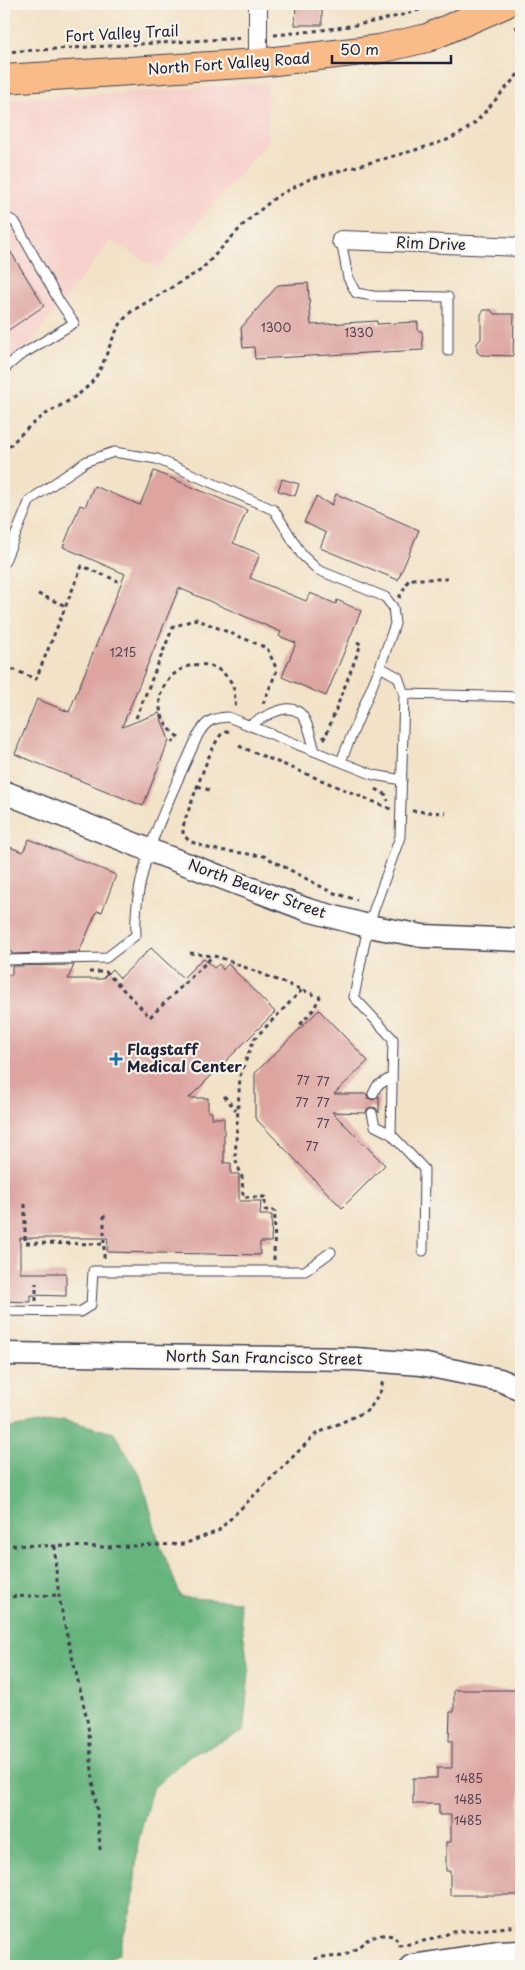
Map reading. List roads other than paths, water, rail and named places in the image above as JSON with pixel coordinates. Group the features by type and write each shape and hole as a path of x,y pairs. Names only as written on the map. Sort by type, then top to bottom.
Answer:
{"main road":[{"name":"North Fort Valley Road","path":"4,79 258,63 379,49 427,38 474,11 511,15"}],"street":[{"path":"258,4 258,63"},
{"name":"Rim Drive","path":"341,240 521,247"},
{"name":"North Beaver Street","path":"4,792 149,850 308,910 368,926 423,936 521,940"},
{"name":"North San Francisco Street","path":"4,1354 386,1361 421,1364 500,1380 521,1389"},
{"path":"412,1966 497,1953 521,1952"}],"lane":[{"path":"4,216 15,222 74,324 18,357 4,369"},
{"path":"341,240 348,278 356,294 448,297 448,351"},
{"path":"4,563 30,500 87,461 114,452 157,460 274,510 302,555 318,570 385,597 394,607 395,624 380,667 341,762"},
{"path":"380,667 398,677 404,694 400,837 368,926 354,997 392,1039 391,1134"},
{"path":"404,694 521,696"},
{"path":"249,725 278,710 289,708 300,713 305,720 315,751"},
{"path":"4,960 106,958 136,935 134,913 149,850 204,724 214,718 228,717 374,775 402,780"},
{"path":"373,1094 377,1086 392,1077"},
{"path":"372,1113 375,1126 391,1134 424,1169 424,1251"},
{"path":"4,1311 80,1312 91,1305 93,1271 305,1272 331,1252"}],"place":[{"name":"Flagstaff Medical Center","path":"116,1059"}]}
